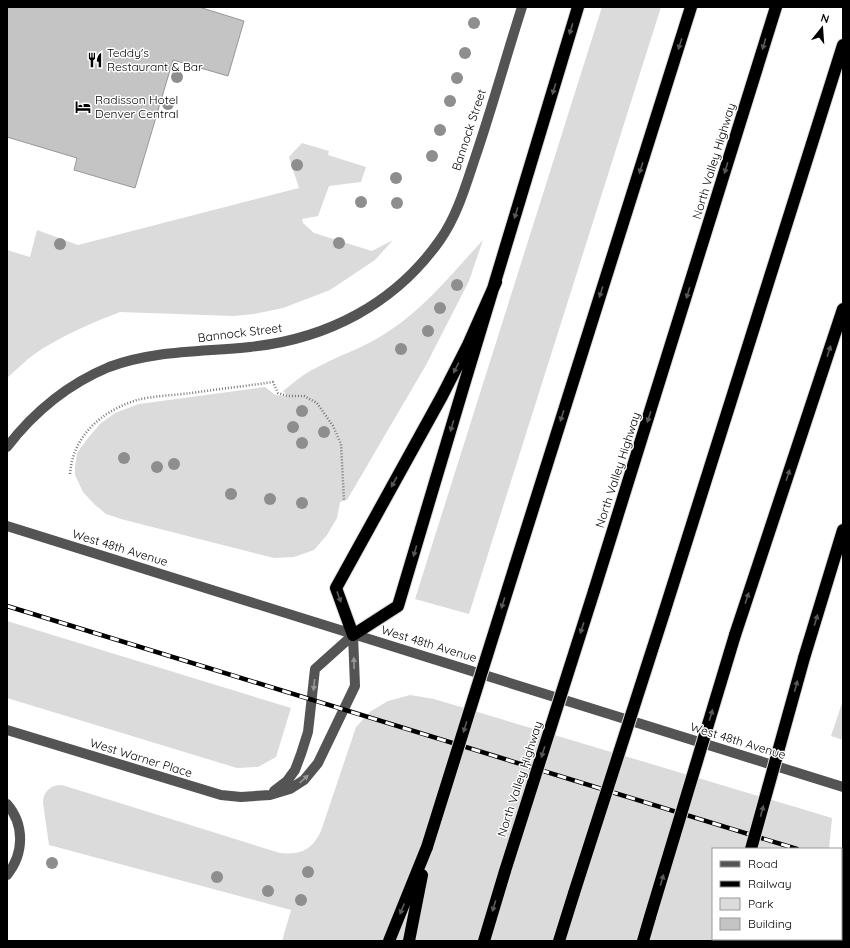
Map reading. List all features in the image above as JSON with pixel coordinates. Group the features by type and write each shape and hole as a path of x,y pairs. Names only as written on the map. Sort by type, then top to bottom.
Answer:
{"highway":[{"path":"496,282 468,345 442,396 336,588 353,635 398,606 496,282 578,7"},
{"path":"390,941 427,847 691,7"},
{"name":"North Valley Highway","path":"484,941 776,7"},
{"path":"559,941 843,45"},
{"path":"643,941 735,635 843,309"},
{"path":"751,848 804,658 843,530"},
{"path":"409,941 427,847"}],"street":[{"name":"Bannock Street","path":"7,447 29,422 53,399 80,382 110,367 176,352 252,347 291,340 327,329 352,318 376,303 399,285 422,264 441,239 455,213 480,142 522,7"},
{"name":"West 48th Avenue","path":"7,526 843,787"},
{"name":"West Warner Place","path":"7,730 221,795 241,797 270,795 290,789 304,780 318,762 329,742 355,686 353,635"},
{"path":"270,795 287,781 295,770 301,754 308,732 315,668 353,635"},
{"path":"7,804 13,811 19,826 21,842 18,857 7,875"}],"path":[{"path":"70,474 74,451 97,420 114,410 138,400 273,382 278,392 288,396 304,396 317,403 333,426 341,444 344,501"}],"green space":[{"path":"602,7 661,7 469,614 415,599"},
{"path":"302,143 329,151 328,155 366,167 361,182 329,186 318,216 302,219 303,223 314,233 372,251 393,240 375,260 330,290 283,308 254,314 234,316 120,312 84,327 48,345 28,359 7,378 7,250 30,257 37,230 78,245 299,188 289,157"},
{"path":"483,240 469,281 426,365 347,500 340,502 337,518 327,535 314,550 294,557 274,558 106,514 83,492 75,475 77,453 100,424 115,413 139,404 265,387 275,395 288,396 283,391 307,373 380,337 402,322 439,288"},
{"path":"7,621 291,708 276,757 258,767 237,768 7,698"},
{"path":"410,695 434,699 832,818 829,848 712,848 712,940 818,941 282,941 291,910 49,845 43,799 48,790 54,786 62,785 280,853 294,853 305,850 314,843 321,831 356,727 371,711 388,701"},
{"path":"843,700 843,740 831,736"}],"building":[{"name":"Radisson Hotel Denver Central","path":"7,7 199,7 244,21 228,76 173,60 135,188 74,170 77,158 7,137"}],"railway":[{"path":"7,606 794,848"}],"place":[{"name":"Teddy's Restaurant & Bar","path":"95,60"},
{"name":"Radisson Hotel Denver Central","path":"83,107"}]}
